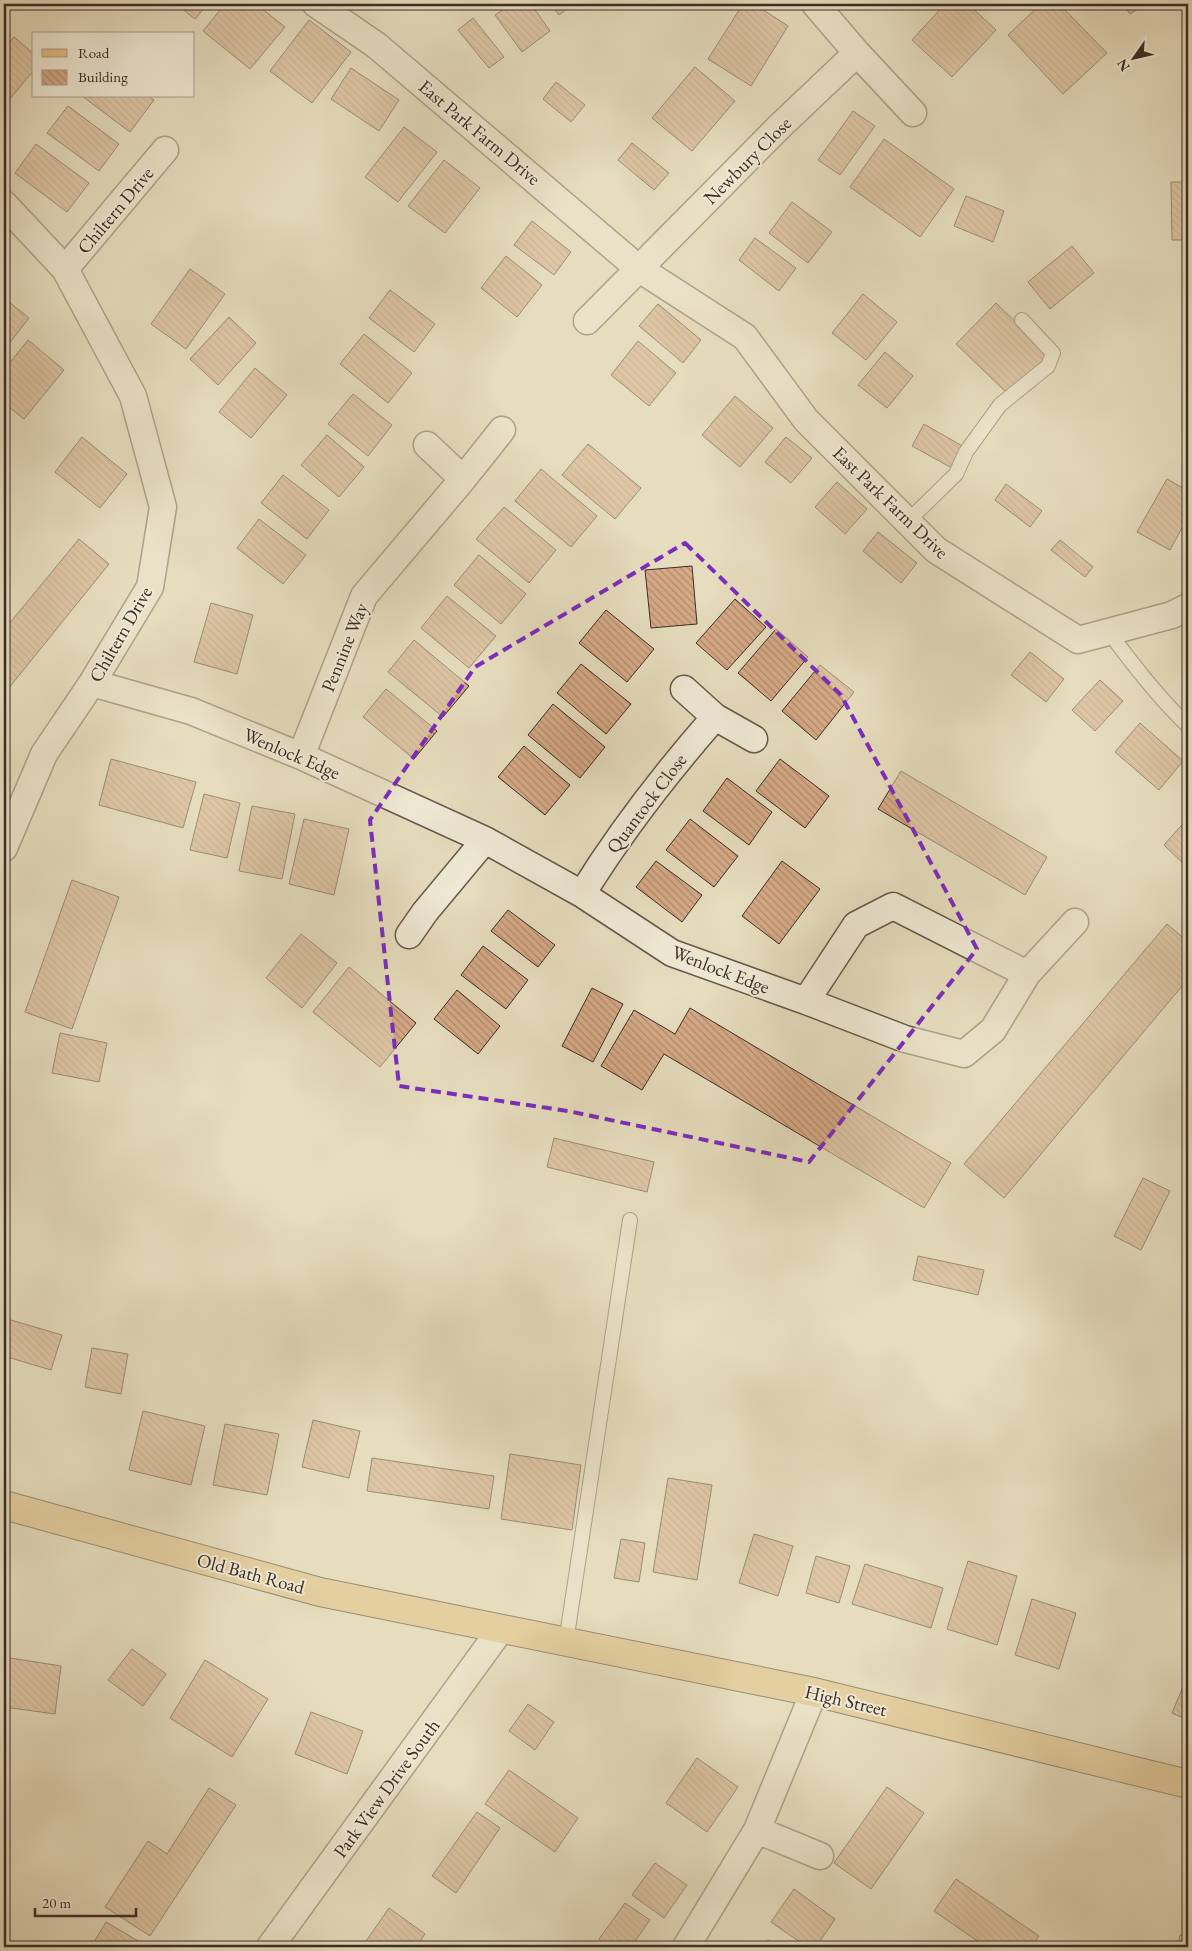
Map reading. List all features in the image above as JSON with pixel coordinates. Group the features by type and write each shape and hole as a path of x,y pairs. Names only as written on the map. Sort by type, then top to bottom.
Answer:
{"main road":[{"name":"Old Bath Road","path":"4,1505 320,1592 501,1629"},
{"name":"High Street","path":"501,1629 814,1692 1188,1784"}],"street":[{"name":"East Park Farm Drive","path":"316,4 384,51 638,268 745,337 806,420 936,550 1078,640 1172,615 1188,607"},
{"path":"816,4 857,53 913,113"},
{"name":"Newbury Close","path":"638,268 779,127 857,53"},
{"name":"Chiltern Drive","path":"65,269 165,150"},
{"name":"Chiltern Drive","path":"4,204 65,269 133,396 163,507 150,587 92,683 44,754 4,847"},
{"path":"587,321 638,268"},
{"name":"Pennine Way","path":"301,756 364,596 413,541 502,430"},
{"path":"427,445 462,479"},
{"name":"Wenlock Edge","path":"92,683 190,711 301,756 485,840 582,894 672,953 905,1039 964,1054 993,1030 1027,974 1075,922"},
{"path":"684,689 715,717 754,738"},
{"name":"Quantock Close","path":"582,894 615,840 679,758 715,717"},
{"path":"409,935 425,912 485,840"},
{"path":"806,1001 856,925 893,906 1027,974"},
{"name":"Park View Drive South","path":"270,1947 501,1629"},
{"path":"686,1947 757,1830 814,1692"},
{"path":"757,1830 820,1856"}],"lane":[{"path":"907,522 956,474 966,452 1000,405 1048,366 1053,358 1053,354 1048,347 1022,320"},
{"path":"1109,632 1136,669 1188,726"},
{"path":"566,1642 630,1220"}],"highlighted area":[{"path":"685,543 841,695 977,949 809,1162 568,1111 399,1086 370,820 475,667"}],"building":[{"path":"176,4 208,4 195,19"},
{"path":"225,4 256,4 285,27 250,69 203,31"},
{"path":"511,4 531,4 550,31 522,52 495,15"},
{"path":"550,4 573,4 559,15"},
{"path":"743,4 754,4 788,26 751,86 708,59"},
{"path":"945,4 968,4 996,30 952,77 912,40"},
{"path":"1041,4 1059,4 1107,53 1063,94 1008,35"},
{"path":"1123,4 1145,4 1130,14"},
{"path":"473,18 504,57 489,68 458,30"},
{"path":"309,20 351,52 312,103 270,71"},
{"path":"14,37 32,52 32,72 4,106 4,48"},
{"path":"695,67 735,101 692,151 652,118"},
{"path":"351,68 399,100 379,131 331,99"},
{"path":"556,82 585,105 571,122 543,99"},
{"path":"85,98 152,98 154,100 130,132"},
{"path":"68,106 119,144 99,171 47,133"},
{"path":"853,111 875,126 840,175 818,160"},
{"path":"404,127 437,152 398,202 365,177"},
{"path":"884,139 954,189 920,237 850,187"},
{"path":"632,143 669,173 654,190 618,160"},
{"path":"36,144 89,183 67,212 15,173"},
{"path":"444,160 480,188 445,233 408,206"},
{"path":"1171,182 1188,182 1188,240 1172,240"},
{"path":"966,196 1004,211 993,242 954,226"},
{"path":"792,202 832,232 808,263 769,233"},
{"path":"532,221 571,252 554,275 514,245"},
{"path":"755,238 796,268 779,291 739,260"},
{"path":"1072,246 1094,273 1050,309 1028,282"},
{"path":"506,256 542,285 517,317 481,288"},
{"path":"190,269 225,294 186,349 151,324"},
{"path":"390,290 435,324 414,352 369,318"},
{"path":"863,294 897,322 866,360 832,333"},
{"path":"4,298 29,318 4,350"},
{"path":"996,303 1049,354 1009,395 956,344"},
{"path":"658,304 701,340 683,363 639,326"},
{"path":"229,317 256,343 218,385 190,359"},
{"path":"364,334 412,373 388,403 340,364"},
{"path":"28,340 64,370 24,419 4,403 4,370"},
{"path":"638,341 676,373 649,406 611,375"},
{"path":"885,352 913,376 887,408 858,385"},
{"path":"255,368 287,395 251,438 219,412"},
{"path":"353,394 392,425 368,456 328,424"},
{"path":"735,396 773,428 740,467 702,435"},
{"path":"924,424 964,447 952,468 912,446"},
{"path":"327,435 364,467 339,497 301,465"},
{"path":"82,437 127,474 100,508 55,472"},
{"path":"786,437 812,458 791,483 765,462"},
{"path":"588,444 641,488 615,519 562,475"},
{"path":"541,469 597,516 571,547 515,501"},
{"path":"283,475 329,510 307,539 261,503"},
{"path":"1167,479 1188,491 1188,517 1170,550 1137,532"},
{"path":"837,482 867,509 845,534 815,507"},
{"path":"1006,484 1042,511 1030,527 995,500"},
{"path":"504,507 556,550 529,583 476,539"},
{"path":"259,519 306,555 283,584 237,548"},
{"path":"878,532 917,563 901,583 863,551"},
{"path":"79,539 109,564 4,694 4,630"},
{"path":"1060,540 1093,567 1085,577 1051,550"},
{"path":"479,555 526,594 501,624 454,585"},
{"path":"692,566 697,624 651,628 645,570"},
{"path":"447,596 496,636 469,668 421,628"},
{"path":"735,599 766,627 727,670 696,643"},
{"path":"211,603 253,615 237,674 194,662"},
{"path":"606,610 654,649 627,682 579,643"},
{"path":"776,629 808,657 771,701 738,673"},
{"path":"414,640 469,686 443,717 388,672"},
{"path":"1030,652 1064,679 1046,702 1011,675"},
{"path":"581,664 631,704 606,734 557,693"},
{"path":"820,665 854,692 816,740 782,711"},
{"path":"1100,680 1123,701 1095,731 1072,710"},
{"path":"386,689 437,731 414,759 363,717"},
{"path":"553,704 605,747 580,778 528,735"},
{"path":"1140,723 1183,761 1159,790 1115,752"},
{"path":"524,746 570,785 545,815 498,777"},
{"path":"111,759 196,782 183,828 99,805"},
{"path":"780,759 829,796 805,828 756,791"},
{"path":"901,771 1047,857 1025,895 878,809"},
{"path":"727,778 772,812 749,845 703,811"},
{"path":"204,794 240,803 227,858 190,850"},
{"path":"252,806 295,814 282,879 239,871"},
{"path":"1188,818 1188,868 1164,845"},
{"path":"304,819 349,829 334,895 289,884"},
{"path":"690,819 738,856 714,887 666,850"},
{"path":"656,861 702,895 682,922 636,887"},
{"path":"782,861 820,889 779,944 742,916"},
{"path":"72,880 119,897 72,1029 25,1012"},
{"path":"508,910 555,945 538,967 491,931"},
{"path":"1167,924 1188,942 1188,979 1004,1198 964,1164"},
{"path":"301,934 337,963 302,1008 266,978"},
{"path":"483,946 528,980 506,1009 461,975"},
{"path":"349,967 416,1023 380,1067 313,1012"},
{"path":"592,988 623,1004 593,1062 562,1046"},
{"path":"457,990 500,1026 478,1054 434,1019"},
{"path":"690,1008 951,1163 924,1208 664,1054 642,1090 601,1066 634,1010 675,1034"},
{"path":"60,1033 107,1043 99,1082 52,1073"},
{"path":"554,1138 654,1162 647,1192 547,1167"},
{"path":"1143,1178 1170,1191 1141,1250 1114,1236"},
{"path":"918,1256 984,1270 978,1295 913,1280"},
{"path":"4,1318 62,1335 51,1370 4,1356"},
{"path":"92,1348 128,1354 121,1394 85,1387"},
{"path":"143,1411 205,1426 191,1485 129,1470"},
{"path":"313,1420 360,1431 349,1478 302,1467"},
{"path":"225,1424 279,1434 267,1495 213,1485"},
{"path":"510,1454 581,1465 572,1530 501,1519"},
{"path":"372,1458 494,1476 489,1509 367,1491"},
{"path":"668,1478 712,1485 697,1580 653,1572"},
{"path":"754,1534 793,1546 778,1596 739,1583"},
{"path":"621,1539 645,1543 639,1582 614,1578"},
{"path":"816,1556 850,1566 839,1603 806,1593"},
{"path":"968,1561 1017,1576 997,1645 947,1629"},
{"path":"865,1564 943,1588 931,1628 852,1604"},
{"path":"1032,1599 1076,1613 1059,1669 1015,1655"},
{"path":"132,1649 166,1674 143,1706 108,1680"},
{"path":"4,1657 61,1666 55,1714 4,1707"},
{"path":"205,1660 268,1699 232,1757 170,1718"},
{"path":"1188,1675 1188,1720 1172,1713"},
{"path":"528,1704 554,1722 535,1750 509,1731"},
{"path":"311,1712 363,1731 347,1774 295,1754"},
{"path":"697,1758 738,1787 707,1832 666,1803"},
{"path":"509,1770 578,1818 555,1852 485,1804"},
{"path":"887,1787 924,1813 871,1889 834,1863"},
{"path":"209,1788 236,1805 150,1936 105,1907 148,1841 167,1854"},
{"path":"477,1812 500,1828 456,1893 432,1876"},
{"path":"655,1863 687,1885 664,1918 632,1895"},
{"path":"956,1879 1039,1936 1031,1947 986,1947 934,1911"},
{"path":"794,1889 835,1919 816,1947 807,1947 771,1922"},
{"path":"625,1903 650,1920 631,1947 610,1947 599,1939"},
{"path":"389,1908 425,1934 416,1947 362,1947"},
{"path":"106,1922 140,1942 137,1947 91,1947"},
{"path":"1180,1935 1188,1936 1188,1947 1178,1947"},
{"path":"768,1940 778,1947 763,1947"},
{"path":"586,1941 595,1947 581,1947"}]}
